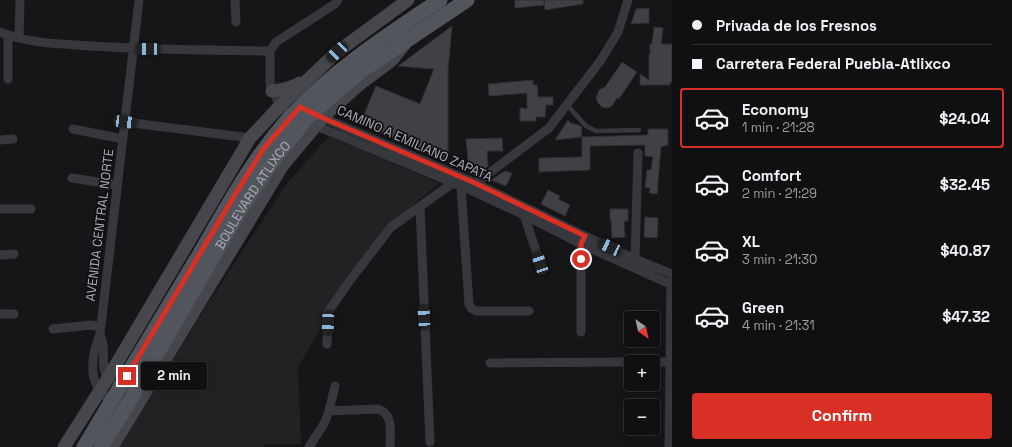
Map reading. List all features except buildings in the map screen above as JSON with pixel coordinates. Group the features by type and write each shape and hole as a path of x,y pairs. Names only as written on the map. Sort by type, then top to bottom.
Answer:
{"main road":[{"path":"101,447 125,405 233,198 264,148 296,109 327,81 357,57 440,0"},
{"path":"296,109 336,92 364,70 467,0"},
{"path":"84,447 125,405"}],"street":[{"path":"19,38 20,0"},
{"name":"AVENIDA CENTRAL NORTE","path":"125,405 100,391 95,380 93,366 95,348 100,331 138,0"},
{"path":"235,0 236,22"},
{"path":"296,109 270,82 270,51 276,42 335,4 338,0"},
{"path":"112,447 125,405 283,165 296,109 312,76 337,52 408,0"},
{"path":"327,344 328,312 391,227 420,207 464,185 549,128 601,60 618,32 628,0"},
{"path":"8,79 4,33 19,38 46,43 133,48 270,51"},
{"path":"64,447 108,378 250,138 296,109"},
{"name":"CAMINO A EMILIANO ZAPATA","path":"296,109 341,136 464,185 524,215 583,240 672,274"},
{"name":"CAMINO A EMILIANO ZAPATA","path":"296,109 583,240 671,285"},
{"path":"125,122 250,138"},
{"path":"73,129 123,139"},
{"path":"0,140 13,139"},
{"path":"635,259 638,153"},
{"path":"72,178 117,186"},
{"path":"464,185 469,304 471,308 476,311 529,311"},
{"path":"420,207 430,442"},
{"path":"0,209 31,209"},
{"path":"524,215 540,263"},
{"path":"581,332 583,240"},
{"path":"0,255 14,254"},
{"path":"669,447 672,274"},
{"path":"0,314 14,314"},
{"path":"53,329 91,325 100,331"},
{"name":"AVENIDA CENTRAL NORTE","path":"100,331 103,346 103,365 108,378 125,405"},
{"path":"490,363 624,362"},
{"path":"660,362 670,362"},
{"path":"308,447 324,424 335,386"},
{"path":"329,411 378,409 383,411 390,421 390,447"}],"lane":[{"path":"567,105 586,126 596,131 639,130"}],"shaded area":[{"path":"329,136 439,183 405,212 326,320 298,367 301,444 264,444 264,447 120,447 205,308 288,182"}],"route":[{"path":"127,376 264,148 300,107 475,183 585,236 581,244 581,259"}]}
